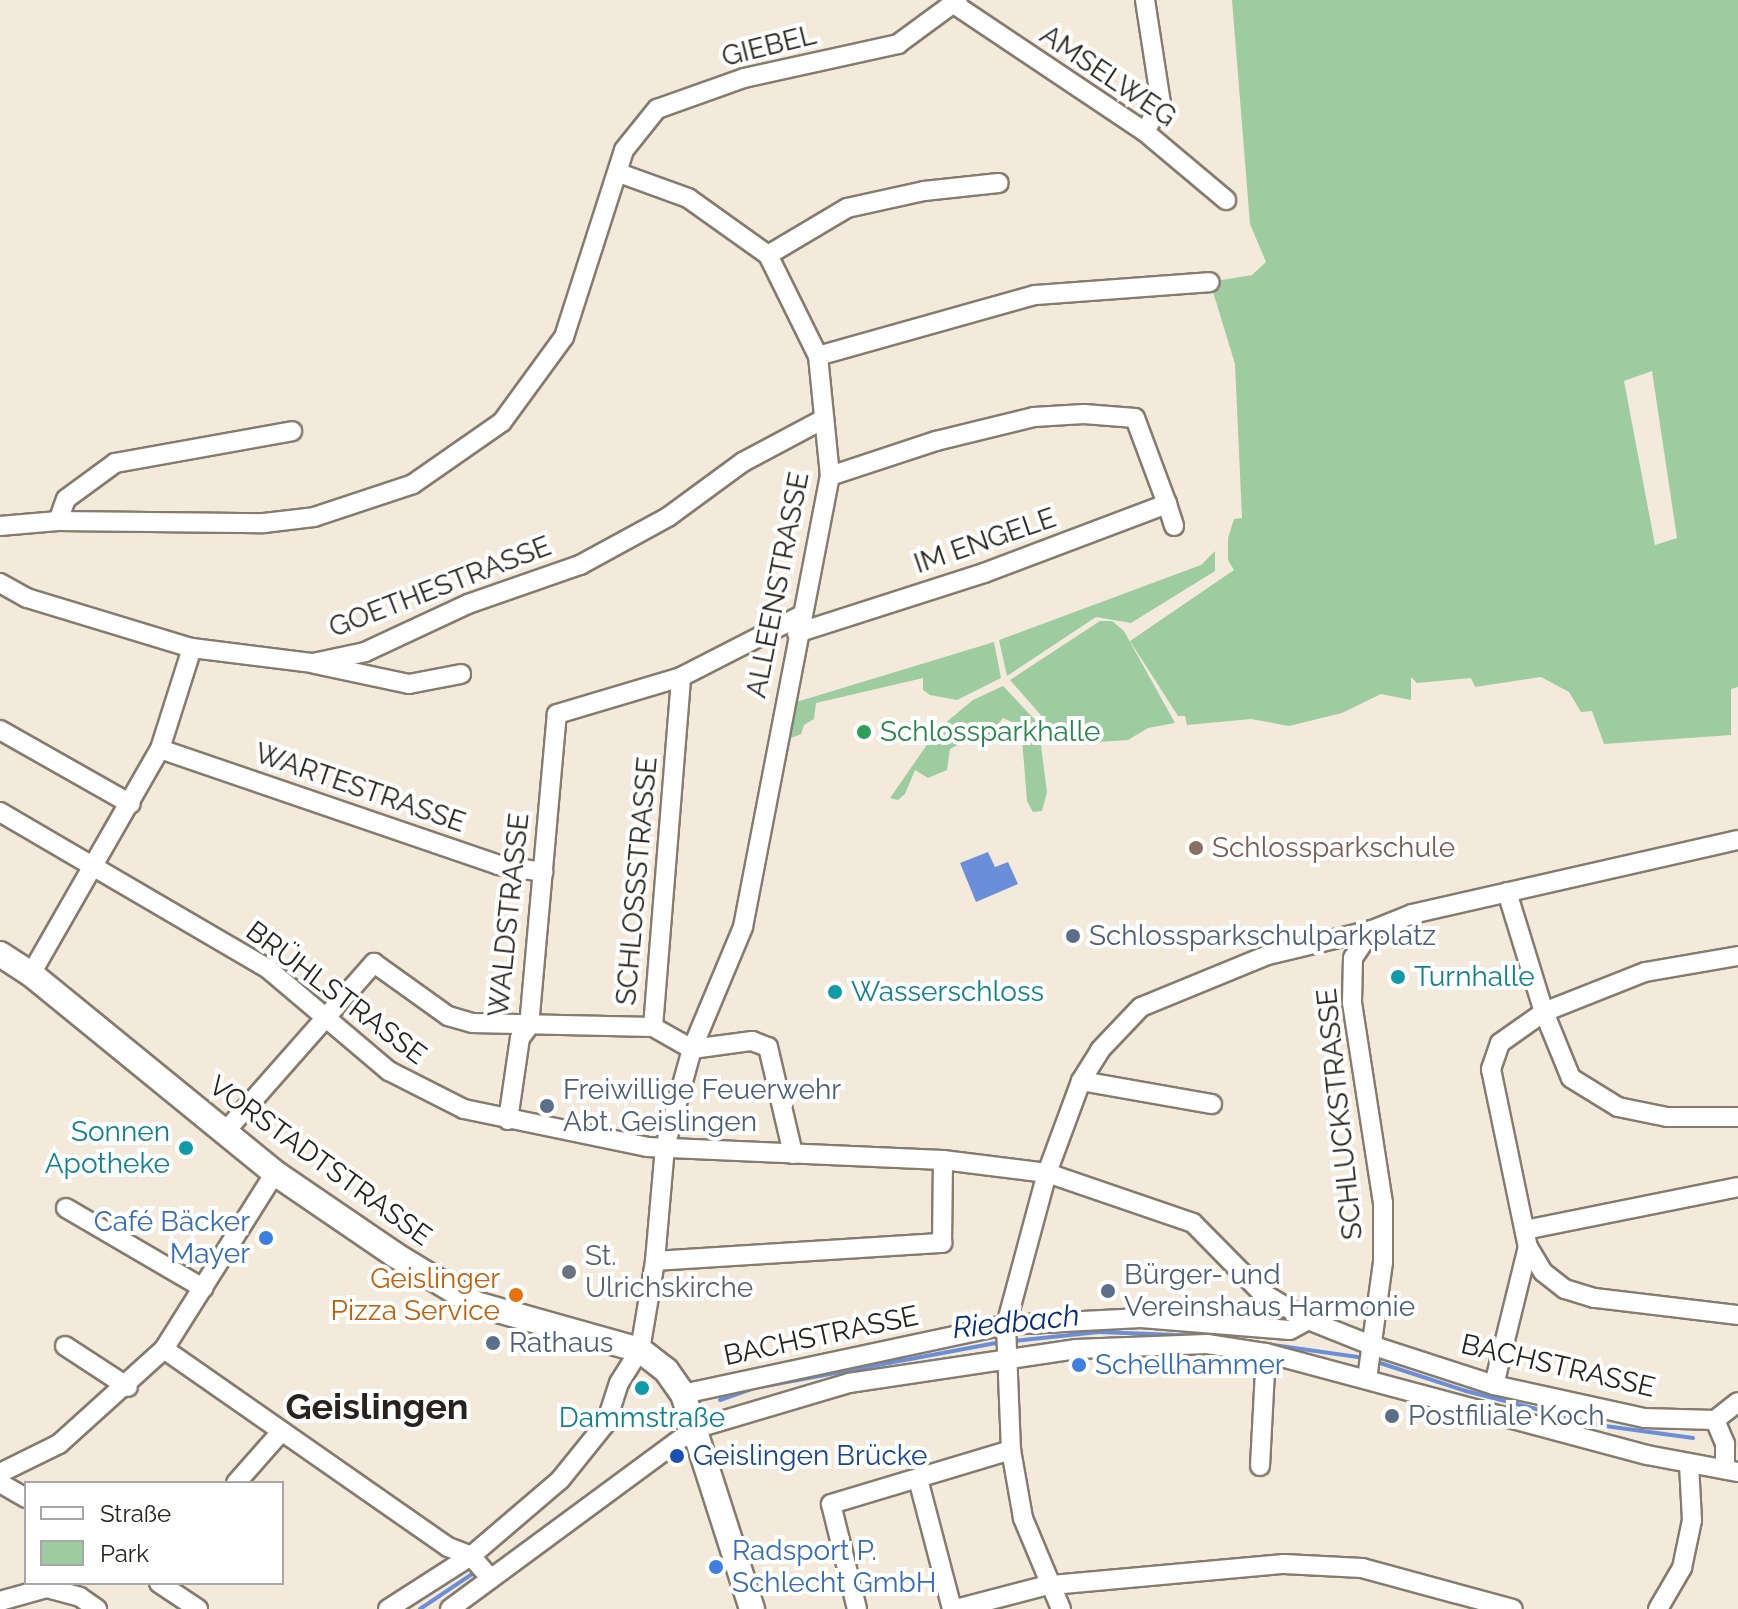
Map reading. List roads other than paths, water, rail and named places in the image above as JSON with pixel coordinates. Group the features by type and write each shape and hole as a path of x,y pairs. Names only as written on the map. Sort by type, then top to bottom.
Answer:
{"main road":[{"name":"VORSTADTSTRASSE","path":"0,954 31,974 275,1173 476,1304 640,1350"},
{"path":"640,1350 666,1370 683,1394 752,1609"}],"street":[{"path":"1145,0 1161,103 1145,132"},
{"name":"AMSELWEG","path":"956,2 1145,132 1226,200"},
{"name":"GIEBEL","path":"0,526 58,521 264,523 314,517 413,484 502,422 564,337 619,173 637,129 657,109 744,78 898,44 956,2"},
{"name":"ALLEENSTRASSE","path":"619,173 688,198 768,255 818,356 830,476 799,624 743,927 692,1049"},
{"path":"768,255 847,208 924,191 999,183"},
{"path":"818,356 1035,295 1210,282"},
{"path":"830,476 936,441 1034,417 1097,415 1135,418 1174,526"},
{"name":"GOETHESTRASSE","path":"0,583 27,598 192,648 313,663 365,652 468,604 580,565 668,517 743,462 824,419"},
{"path":"58,521 66,499 115,463 292,431"},
{"name":"IM ENGELE","path":"557,714 681,677 799,624 984,573 1167,504"},
{"path":"31,974 160,749 192,648"},
{"path":"313,663 409,684 461,674"},
{"name":"SCHLOSSSTRASSE","path":"681,677 653,1027 692,1049"},
{"name":"WALDSTRASSE","path":"508,1120 520,1038 529,1026 557,714"},
{"path":"0,730 131,804"},
{"name":"WARTESTRASSE","path":"160,749 498,865 543,872"},
{"name":"BRÜHLSTRASSE","path":"0,812 267,968 323,1019 411,1086 464,1109 656,1147 943,1160 1047,1173 1193,1223 1261,1292 1308,1320"},
{"path":"1061,1609 1023,1518 1011,1450 1008,1341 1047,1173 1081,1081 1100,1050 1141,1007 1268,955 1372,930 1412,914 1738,840"},
{"path":"1507,892 1544,1012 1571,1078 1618,1107 1667,1117 1738,1117"},
{"name":"SCHLUCKSTRASSE","path":"1369,1361 1383,1262 1383,1203 1352,1002 1353,958 1372,930"},
{"path":"1738,956 1645,972 1544,1012 1500,1043 1491,1069 1526,1239 1543,1272 1565,1289 1595,1298 1738,1315"},
{"path":"224,1133 374,963 448,1016 472,1023 653,1027"},
{"path":"388,1609 471,1556 560,1480 606,1423 619,1383 640,1350 655,1261 656,1147 692,1049 752,1041 768,1047 793,1154"},
{"path":"1081,1081 1212,1104"},
{"path":"655,1261 942,1243 943,1160"},
{"path":"0,1473 59,1444 128,1387 164,1349 275,1173"},
{"path":"1526,1239 1738,1187"},
{"path":"66,1208 203,1288"},
{"path":"1494,1385 1526,1239"},
{"name":"BACHSTRASSE","path":"450,1609 694,1429 849,1383 1008,1341 1140,1331 1266,1353 1369,1361 1644,1418 1715,1420 1731,1470 1689,1465 1369,1361 1308,1320 1290,1330 1140,1331 1008,1341 683,1394"},
{"path":"65,1346 128,1387"},
{"path":"164,1349 448,1547 471,1556 491,1579"},
{"path":"1260,1466 1266,1353"},
{"path":"1715,1420 1738,1402"},
{"path":"238,1481 281,1432"},
{"path":"857,1609 831,1504 1011,1450"},
{"path":"1658,1609 1682,1568 1692,1520 1689,1465"},
{"path":"918,1479 954,1609 1050,1585 1315,1565 1362,1568 1513,1609"},
{"path":"0,1483 24,1497"},
{"path":"162,1585 198,1609"},
{"path":"0,1601 47,1588 80,1597 97,1609"}],"water":[{"path":"988,852 995,867 1008,862 1018,884 976,902 960,863"}],"waterway":[{"name":"Riedbach","path":"1013,1341 1099,1332 1203,1336"},
{"name":"Riedbach","path":"1224,1338 1365,1358"},
{"name":"Riedbach","path":"720,1400 755,1388 1000,1342"},
{"name":"Riedbach","path":"1374,1361 1466,1391 1598,1425 1693,1438"},
{"name":"Riedbach","path":"420,1609 472,1574"}],"place":[{"name":"Schlossparkhalle","path":"864,732"},
{"name":"Schlossparkschule","path":"1196,848"},
{"name":"Schlossparkschulparkplatz","path":"1073,936"},
{"name":"Turnhalle","path":"1398,977"},
{"name":"Wasserschloss","path":"835,992"},
{"name":"Freiwillige Feuerwehr Abt. Geislingen","path":"547,1106"},
{"name":"Sonnen Apotheke","path":"186,1148"},
{"name":"Café Bäcker Mayer","path":"266,1238"},
{"name":"St. Ulrichskirche","path":"569,1272"},
{"name":"Bürger- und Vereinshaus Harmonie","path":"1108,1291"},
{"name":"Geislinger Pizza Service","path":"516,1295"},
{"name":"Rathaus","path":"493,1343"},
{"name":"Schellhammer","path":"1079,1365"},
{"name":"Dammstraße","path":"642,1388"},
{"name":"Postfiliale Koch","path":"1392,1416"},
{"name":"Geislingen Brücke","path":"677,1456"},
{"name":"Radsport P. Schlecht GmbH","path":"716,1567"}],"district":[{"name":"Geislingen","path":"377,1407"}]}
